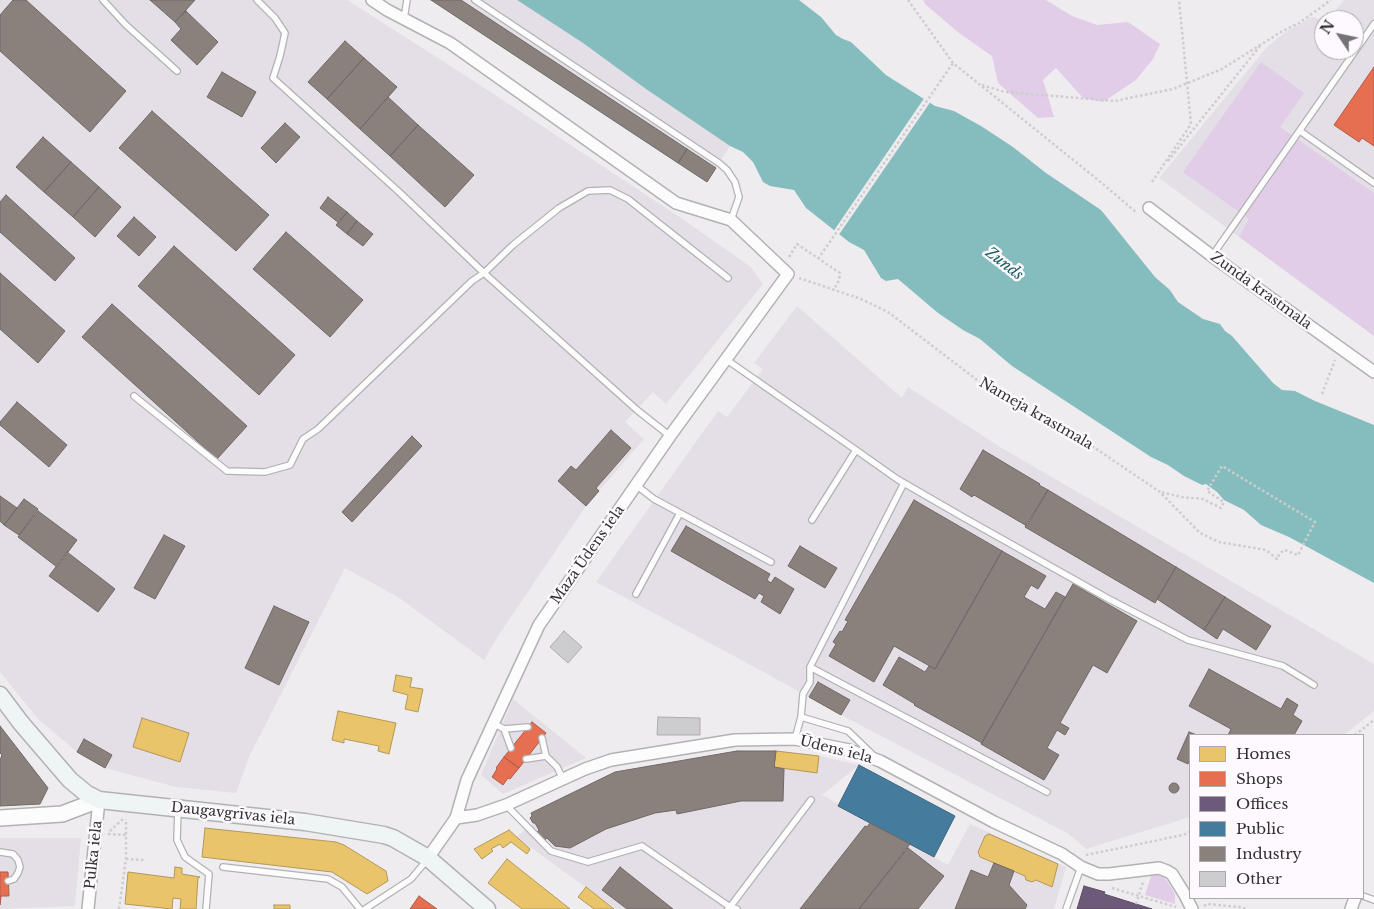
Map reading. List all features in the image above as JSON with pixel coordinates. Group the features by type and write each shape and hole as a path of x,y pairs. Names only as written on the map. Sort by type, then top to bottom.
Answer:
{"main road":[{"name":"Daugavgrīvas iela","path":"0,695 21,723 70,780 87,794 99,800 305,822 384,835 393,838 428,858 487,909"}],"street":[{"path":"372,0 450,43 676,203 731,220 788,274"},
{"name":"Zunda krastmala","path":"1149,208 1212,256 1374,372"},
{"name":"Mazā Ūdens iela","path":"428,858 456,818 467,780 539,625 670,436 788,274"},
{"name":"Ūdens iela","path":"456,818 477,815 506,805 611,760 735,740 795,739 849,750 880,761 994,822 1062,854 1081,867 1098,874 1159,868 1167,871 1172,874 1192,909"},
{"path":"0,818 62,814 99,800"},
{"name":"Pulka iela","path":"88,909 99,800"}],"lane":[{"path":"103,0 126,25 177,71"},
{"path":"257,0 275,18 285,33 273,78 398,191 484,273 636,410 670,436"},
{"path":"404,19 407,0"},
{"path":"475,0 712,158 727,170 735,182 738,197 731,220"},
{"path":"1212,256 1374,24"},
{"path":"1300,131 1374,183"},
{"path":"134,396 227,471 265,472 290,465 304,439 318,429 472,281 484,273 514,245 559,208 588,191 610,190 628,199 728,278"},
{"path":"727,360 904,483 1107,598 1188,640 1283,666 1314,685"},
{"path":"812,520 856,450"},
{"path":"795,739 801,717 803,694 810,682 810,666 904,483"},
{"path":"636,485 654,499 771,562"},
{"path":"636,594 680,513"},
{"path":"810,666 1047,792"},
{"path":"801,717 848,731 880,761"},
{"path":"493,723 504,729 528,727"},
{"path":"504,729 511,748"},
{"path":"542,738 546,756 558,767 563,779"},
{"path":"526,759 546,756"},
{"path":"729,908 811,800"},
{"path":"506,805 551,851 588,862 642,846 729,908 737,909"},
{"path":"178,807 177,840 185,856 209,874 206,909"},
{"path":"0,852 13,854 20,866 14,879 8,880"},
{"path":"365,909 411,880 428,858"},
{"path":"223,867 328,880 342,887 360,909"},
{"path":"1066,909 1081,867"}],"path":[{"path":"820,259 953,63 908,0"},
{"path":"1158,174 1190,124 1179,0"},
{"path":"980,85 1005,92 1115,102 1173,89 1222,69 1299,23 1331,0"},
{"path":"1152,182 1262,44"},
{"path":"797,244 840,273 840,280 834,290"},
{"name":"Nameja krastmala","path":"788,274 861,299 888,312 980,383 1092,446 1160,492 1200,533 1219,542 1266,550 1277,559 1280,553 1285,550 1298,555 1315,522 1222,466 1207,492 1224,502 1220,508 1203,498 1182,497 1160,492"},
{"path":"1322,394 1335,360"},
{"path":"1356,734 1374,720"},
{"path":"119,909 126,859 126,835 126,816 107,834 126,835"},
{"path":"1081,867 1086,855 1189,832"},
{"path":"126,859 144,860"},
{"path":"1104,885 1179,908"},
{"path":"1136,904 1138,898"},
{"path":"1201,909 1207,904 1247,909"}],"shaded area":[{"path":"0,0 347,0 474,81 681,218 751,267 763,284 666,404 653,392 625,422 644,439 586,506 498,636 484,660 398,597 345,568 249,757 236,793 176,787 105,768 77,752 38,719 0,672"},
{"path":"431,0 517,0 583,43 646,89 730,146 707,182"},
{"path":"923,0 1046,0 1072,16 1097,25 1128,22 1160,44 1153,59 1136,80 1103,102 1083,98 1056,68 1043,80 1054,117 1038,118 998,83 992,56 959,33 925,4"},
{"path":"1344,0 1374,0 1374,336 1159,178 1267,47 1284,33 1314,18 1314,60 1364,60 1364,10 1336,10"},
{"path":"1261,62 1304,93 1280,127 1374,193 1374,336 1239,237 1249,219 1183,172"},
{"path":"797,306 902,398 908,387 1000,447 1374,664 1374,711 1345,734 1189,734 1189,817 1086,849 1069,834 841,715 596,582 718,411 727,417 763,369 754,363"},
{"path":"513,699 586,758 503,794 481,775"},
{"path":"737,751 776,751 819,756 859,765 822,795 948,865 970,824 1066,867 1054,909 616,909 516,837 533,824 530,818 532,816 531,813 615,772"},
{"path":"0,838 81,838 75,906 0,909"},
{"path":"1152,873 1162,875 1168,882 1175,894 1175,904 1145,895"}],"water":[{"name":"Zunds","path":"517,0 799,0 821,17 836,35 851,42 886,75 935,106 954,111 981,126 1101,210 1155,277 1170,290 1178,302 1203,319 1220,324 1273,383 1282,390 1295,391 1374,425 1374,583 1289,537 1261,525 1244,510 1224,500 1206,484 1202,485 1151,457 1012,366 980,339 938,313 898,279 886,281 881,278 864,250 849,242 806,208 794,190 770,186 763,182 753,162 743,152 730,146 646,89 583,43"}],"pier":[{"path":"925,97 931,101 838,236 833,232"}],"building: Homes":[{"path":"396,675 412,678 410,687 423,689 418,712 405,709 408,695 393,691"},
{"path":"338,711 396,723 389,754 378,751 379,746 344,739 344,743 332,740"},
{"path":"142,718 189,733 180,762 133,747"},
{"path":"776,751 819,756 817,773 774,767"},
{"path":"205,828 336,842 386,871 388,881 367,894 332,872 202,857"},
{"path":"509,830 530,849 527,854 511,842 503,848 500,844 491,849 493,851 482,859 474,849"},
{"path":"989,834 1058,864 1052,887 1036,880 1032,882 1026,880 1025,876 980,857 978,852 985,836"},
{"path":"507,859 570,909 522,909 488,883"},
{"path":"175,867 182,868 182,874 200,877 198,878 196,909 180,909 181,899 173,898 172,909 125,904 128,872 174,878"},
{"path":"586,887 614,909 594,909 578,897"},
{"path":"274,905 290,905 290,909 274,909"}],"building: Shops":[{"path":"1374,67 1374,146 1362,138 1359,142 1334,125"},
{"path":"532,722 546,733 519,768 504,757"},
{"path":"504,757 519,768 503,785 492,777"},
{"path":"0,872 8,872 9,896 1,896 0,905"},
{"path":"419,896 437,909 410,909"}],"building: Offices":[{"path":"1084,886 1105,892 1104,894 1152,909 1077,909"}],"building: Public":[{"path":"859,765 955,816 934,857 838,806"}],"building: Industry":[{"path":"13,0 26,0 126,91 90,132 0,51 0,15"},
{"path":"150,0 195,0 175,22"},
{"path":"431,0 461,0 687,149 678,163"},
{"path":"186,11 218,42 197,65 171,40 181,29 175,22"},
{"path":"345,41 364,58 327,99 308,82"},
{"path":"364,58 397,87 360,129 327,99"},
{"path":"222,72 256,92 242,117 207,97"},
{"path":"388,97 418,125 390,156 360,129"},
{"path":"152,111 269,215 236,251 119,148"},
{"path":"285,123 300,137 276,163 261,148"},
{"path":"418,125 474,175 445,207 390,156"},
{"path":"43,137 71,162 44,192 16,167"},
{"path":"687,149 716,168 707,182 678,163"},
{"path":"71,162 99,187 73,217 44,192"},
{"path":"99,187 121,207 95,237 73,217"},
{"path":"6,195 75,258 55,281 0,232 0,202"},
{"path":"328,197 347,212 339,223 320,208"},
{"path":"347,212 357,221 347,234 336,225"},
{"path":"134,217 156,237 139,256 117,236"},
{"path":"357,221 373,234 363,246 347,234"},
{"path":"286,232 363,300 330,337 253,269"},
{"path":"174,246 295,355 259,395 138,286"},
{"path":"0,273 65,331 38,363 0,329"},
{"path":"112,304 247,426 217,459 82,337"},
{"path":"17,402 67,445 49,467 0,425 0,422"},
{"path":"611,430 631,448 596,488 599,491 586,506 558,481 571,466 576,470"},
{"path":"412,436 422,446 352,522 342,512"},
{"path":"983,450 1048,490 1027,526 974,495 972,497 960,489"},
{"path":"1048,490 1176,567 1155,603 1025,527"},
{"path":"0,496 17,508 4,525 0,521"},
{"path":"24,499 38,509 19,535 4,525"},
{"path":"914,500 1002,551 935,669 894,646 874,682 829,656 836,644 833,642 840,631 842,632 848,621 845,620"},
{"path":"38,511 77,540 57,567 18,537"},
{"path":"686,526 770,574 767,580 771,583 775,577 794,589 780,614 761,602 764,596 759,593 755,599 671,551"},
{"path":"164,535 185,546 155,599 134,588"},
{"path":"800,546 837,568 825,588 788,566"},
{"path":"1002,551 1046,576 1038,589 1031,585 1024,597 1045,609 1056,592 1065,597 982,743 914,705 883,685 899,657 925,672 929,666 935,669"},
{"path":"67,552 115,589 98,612 49,576"},
{"path":"1176,567 1225,597 1204,630 1157,599"},
{"path":"1073,584 1137,621 1107,673 1093,665 1060,723 1069,728 1065,735 1057,730 1047,748 1059,755 1044,780 981,744"},
{"path":"1225,597 1271,626 1256,650 1223,629 1217,639 1204,630"},
{"path":"274,606 309,622 279,685 245,668"},
{"path":"1209,669 1281,709 1287,698 1298,705 1293,715 1302,721 1295,734 1228,734 1231,729 1189,706"},
{"path":"818,682 850,700 841,715 809,697"},
{"path":"0,726 48,788 40,804 0,806 0,760 2,755 0,753"},
{"path":"1189,732 1194,734 1189,734 1188,764 1177,759"},
{"path":"84,739 112,755 105,768 77,752"},
{"path":"737,751 776,751 774,767 784,769 783,801 741,801 677,814 676,810 655,813 606,829 570,848 555,846 547,838 545,840 537,832 539,830 530,818 532,816 531,813 615,772"},
{"path":"1172,783 1176,783 1179,788 1178,792 1172,793 1169,790 1169,786"},
{"path":"870,823 910,844 859,909 800,909 865,826 867,827"},
{"path":"908,848 944,876 918,909 859,909"},
{"path":"994,863 1014,871 1009,885 1027,905 1025,909 955,909 971,870 988,877"},
{"path":"620,867 673,909 627,909 602,890"}],"building: Other":[{"path":"564,631 582,647 568,663 550,647"},
{"path":"658,717 700,718 700,735 657,735"}]}
